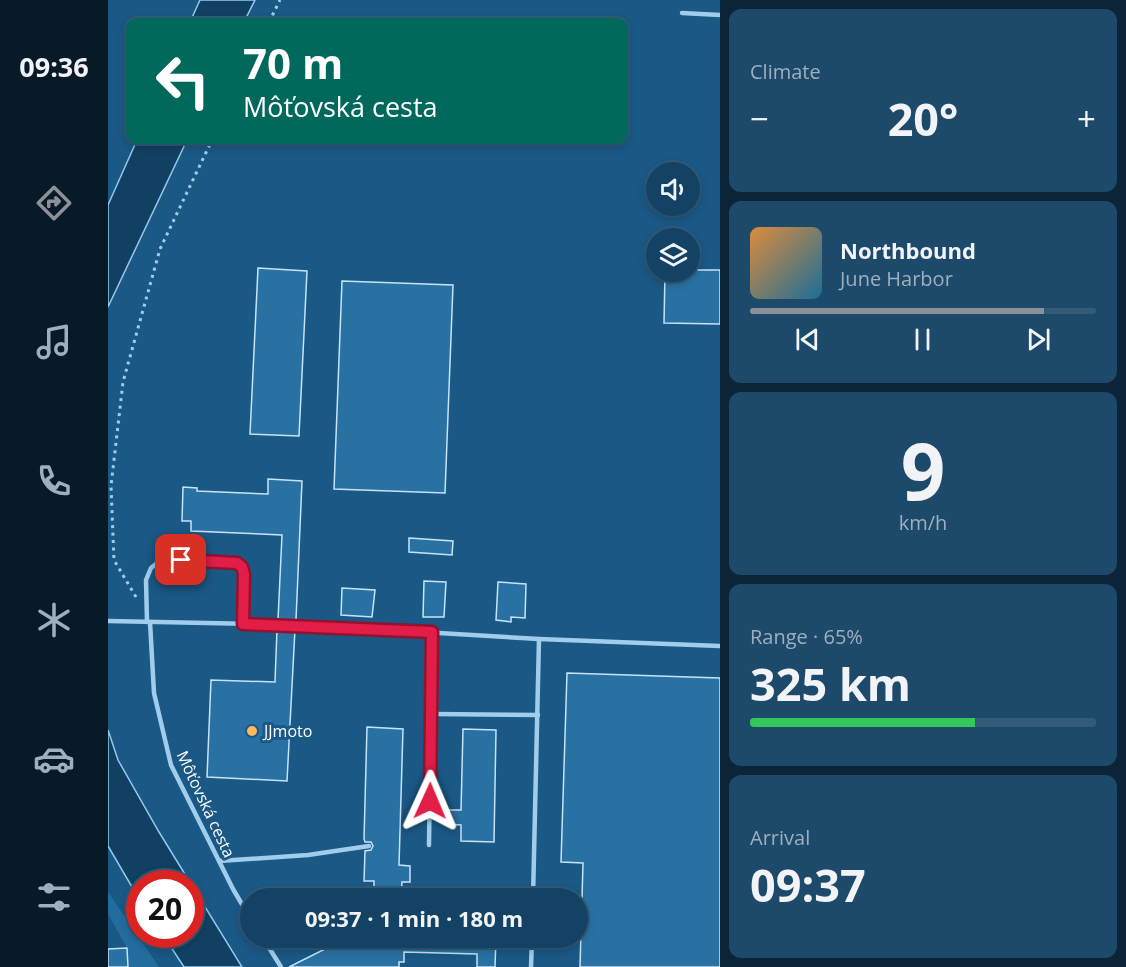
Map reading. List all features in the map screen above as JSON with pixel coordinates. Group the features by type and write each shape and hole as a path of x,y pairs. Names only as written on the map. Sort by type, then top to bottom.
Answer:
{"lane":[{"path":"682,13 720,15"},
{"name":"Môťovská cesta","path":"240,900 171,765 154,693 146,580 151,568 162,560 237,563 242,567 244,574 243,624"},
{"path":"108,621 243,624 720,646"},
{"path":"429,845 432,632"},
{"path":"533,888 539,639"},
{"path":"432,714 538,715"},
{"path":"219,861 308,855 369,846"},
{"path":"269,948 281,967"},
{"path":"531,967 532,948"}],"path":[{"path":"271,18 280,0"},
{"path":"138,601 114,560 111,486 123,382 160,249 210,144"}],"shaded area":[{"path":"200,0 255,0 246,18 192,18"},
{"path":"135,144 185,144 108,307 108,205"},
{"path":"108,730 118,760 182,870 126,870 126,877 108,846"},
{"path":"108,892 126,918 126,946 108,914"},
{"path":"204,905 242,967 184,967 172,948 204,948"},
{"path":"127,948 146,948 159,967 128,967"}],"building":[{"path":"258,268 307,271 299,436 250,434"},
{"path":"700,270 720,270 720,324 664,323 665,282 700,282"},
{"path":"342,281 453,285 445,493 334,489"},
{"path":"268,479 302,481 296,620 278,620 282,535 191,531 191,521 182,521 183,487 197,488 197,491 268,494"},
{"path":"409,538 453,541 452,555 409,552"},
{"path":"424,581 446,582 444,617 423,617"},
{"path":"498,582 526,584 525,618 511,617 511,622 496,620"},
{"path":"342,588 375,590 372,617 341,615"},
{"path":"277,629 295,629 287,781 207,777 211,680 275,682"},
{"path":"567,673 720,678 720,967 580,967 581,948 588,948 588,888 582,888 583,863 561,862"},
{"path":"367,727 403,729 399,865 410,866 410,882 402,882 402,888 374,888 374,881 364,881 365,851 371,850 373,846 371,842 365,842"},
{"path":"463,729 496,730 494,842 461,841 461,825 446,824 447,810 461,810"},
{"path":"127,948 128,967 108,967 108,949"},
{"path":"327,948 496,948 495,967 477,967 477,954 404,952 404,962 399,962 399,967 289,967"}],"place":[{"name":"JJmoto","path":"252,731"}],"route":[{"path":"181,560 237,563 242,567 244,574 243,624 432,632 430,801"}]}
